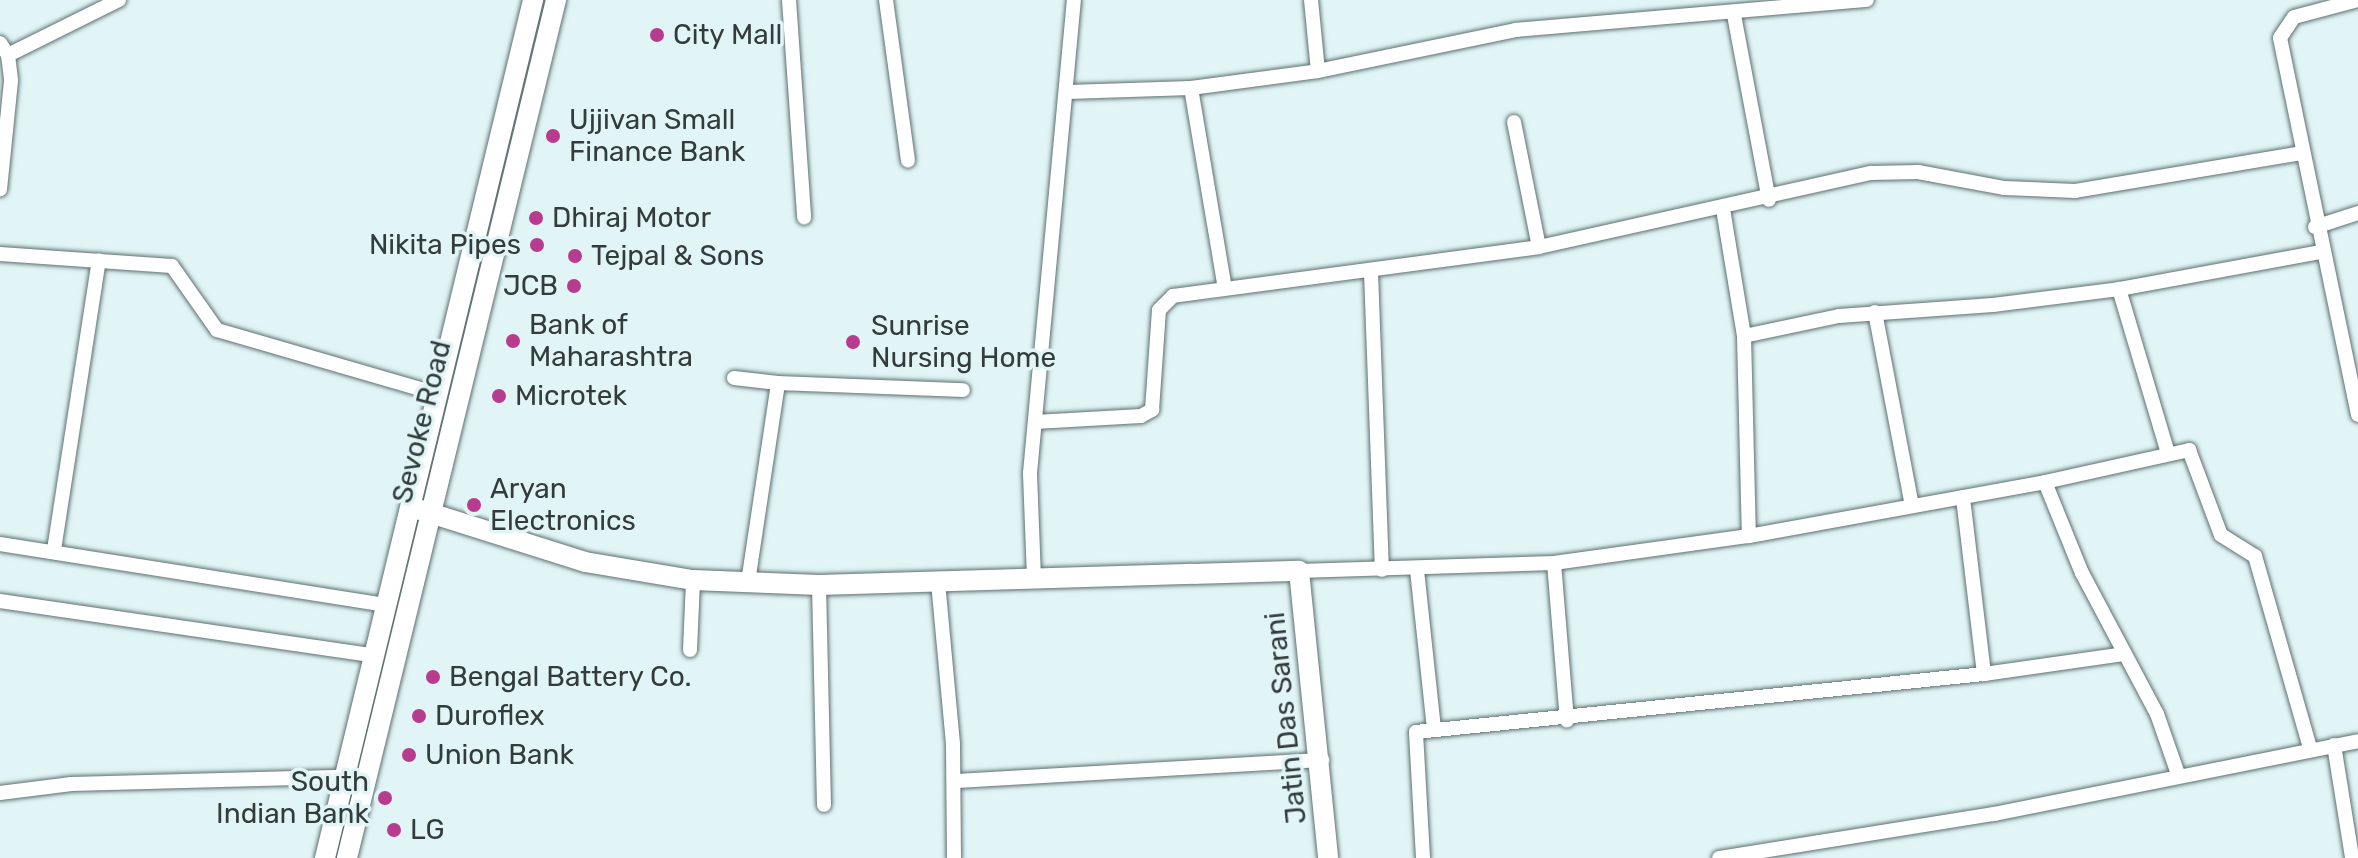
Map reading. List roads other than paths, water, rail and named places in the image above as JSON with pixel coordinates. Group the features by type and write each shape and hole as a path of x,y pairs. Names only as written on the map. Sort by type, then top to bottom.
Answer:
{"main road":[{"name":"Sevoke Road","path":"347,858 419,510 437,394 533,0"},
{"name":"Sevoke Road","path":"325,858 383,605 419,510 556,0"},
{"path":"419,510 585,562 693,580 819,585 1299,571"},
{"name":"Jatin Das Sarani","path":"1299,571 1322,760 1328,858"}],"street":[{"path":"0,189 2,135 11,81 4,49 119,0"},
{"path":"556,0 565,0"},
{"path":"789,0 804,217"},
{"path":"886,0 908,161"},
{"path":"1034,578 1030,473 1068,92 1074,0"},
{"path":"1311,0 1318,71"},
{"path":"1696,0 1697,17"},
{"path":"1068,92 1191,88 1318,71 1516,30 1734,15 1867,0"},
{"path":"2358,0 2331,4 2294,17 2281,32 2320,252 2358,415"},
{"path":"1734,15 1769,200"},
{"path":"1191,88 1225,288"},
{"path":"1514,122 1539,247"},
{"path":"1035,422 1147,414 1157,401 1160,305 1173,296 1371,272 1539,247 1769,200 1831,179 1897,172 2027,191 2075,191 2302,153"},
{"path":"1723,209 1744,336 1749,536"},
{"path":"2315,227 2358,213"},
{"path":"1744,336 1875,312 1993,305 2119,289 2320,252"},
{"path":"0,254 172,266 217,330 437,394"},
{"path":"54,550 99,260"},
{"path":"1371,272 1382,570"},
{"path":"2119,289 2168,453"},
{"path":"1875,312 1912,506"},
{"path":"734,378 778,383 963,390"},
{"path":"748,582 778,383"},
{"path":"1299,571 1417,570 1554,563 1749,536 2045,482 2189,450 2221,535 2255,556 2310,748"},
{"path":"2045,482 2082,573 2157,714 2178,774"},
{"path":"1963,497 1984,674"},
{"path":"0,544 54,550 383,605"},
{"path":"1554,563 1567,720"},
{"path":"1417,570 1434,730"},
{"path":"690,650 693,580"},
{"path":"938,582 955,781 954,858"},
{"path":"819,585 824,805"},
{"path":"0,601 372,655"},
{"path":"1423,858 1416,732 1567,720 1984,674 2124,654"},
{"path":"1719,858 1994,814 2178,774 2358,741"},
{"path":"2334,745 2352,858"},
{"path":"955,781 1322,760"},
{"path":"0,793 71,784 344,777"}],"place":[{"name":"City Mall","path":"657,35"},
{"name":"Ujjivan Small Finance Bank","path":"553,136"},
{"name":"Dhiraj Motor","path":"536,218"},
{"name":"Nikita Pipes","path":"537,245"},
{"name":"Tejpal & Sons","path":"575,256"},
{"name":"JCB","path":"574,286"},
{"name":"Bank of Maharashtra","path":"513,341"},
{"name":"Sunrise Nursing Home","path":"853,342"},
{"name":"Microtek","path":"499,396"},
{"name":"Aryan Electronics","path":"474,505"},
{"name":"Bengal Battery Co.","path":"433,677"},
{"name":"Duroflex","path":"419,716"},
{"name":"Union Bank","path":"409,755"},
{"name":"South Indian Bank","path":"385,798"},
{"name":"LG","path":"394,830"}]}
